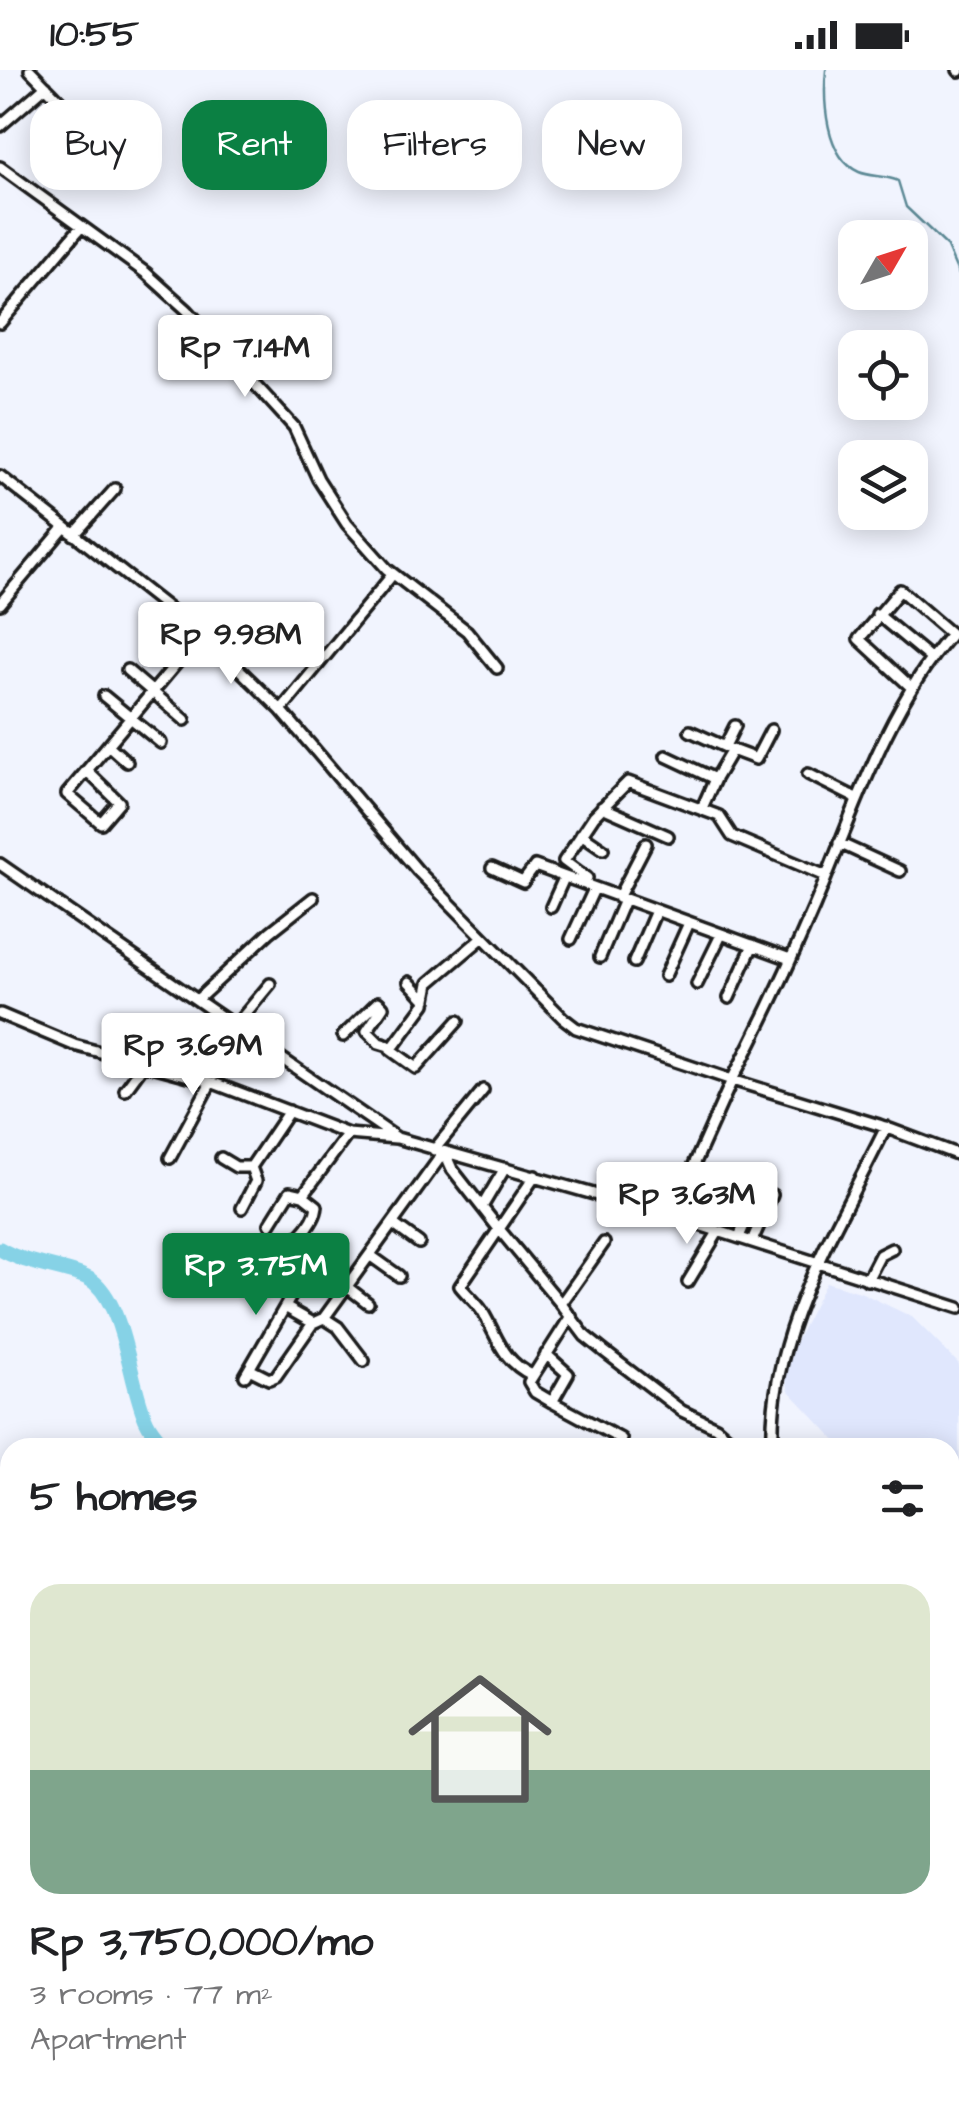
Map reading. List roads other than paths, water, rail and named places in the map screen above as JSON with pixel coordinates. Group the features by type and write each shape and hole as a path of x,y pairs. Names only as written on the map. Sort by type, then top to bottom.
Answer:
{"street":[{"path":"30,70 59,100"},
{"path":"0,126 46,86"},
{"path":"0,167 146,272 259,386 294,428 318,479 346,524 393,574 467,631 497,668"},
{"path":"0,323 81,227"},
{"path":"0,476 201,634 281,710 408,859 482,938 576,1028 959,1155"},
{"path":"74,535 114,489"},
{"path":"0,604 64,528"},
{"path":"281,710 393,574"},
{"path":"671,1216 790,959 856,798 912,688 930,658 955,630 903,591 897,591 859,640 912,688"},
{"path":"877,614 930,658"},
{"path":"67,797 201,634"},
{"path":"128,670 185,720"},
{"path":"104,696 161,743"},
{"path":"702,808 735,726"},
{"path":"690,731 756,759 771,730"},
{"path":"108,745 128,762"},
{"path":"666,756 715,779"},
{"path":"59,788 98,823 117,808 118,800 87,770"},
{"path":"808,774 856,798"},
{"path":"588,878 564,861 602,806 628,782 702,808 722,818 732,836 826,876"},
{"path":"602,806 668,836"},
{"path":"581,834 603,849"},
{"path":"839,843 900,871"},
{"path":"600,957 646,844"},
{"path":"0,864 398,1138"},
{"path":"492,868 524,882 533,866 790,959"},
{"path":"551,907 564,878"},
{"path":"571,939 594,889"},
{"path":"197,1000 313,898"},
{"path":"634,962 655,912"},
{"path":"665,976 689,922"},
{"path":"697,984 721,935"},
{"path":"392,1047 426,1000 429,983 482,938"},
{"path":"729,998 753,945"},
{"path":"409,982 426,1000"},
{"path":"236,1025 270,984"},
{"path":"343,1036 379,1003 383,1007 367,1031"},
{"path":"0,1014 74,1044 211,1082 348,1134 398,1138 535,1176 959,1308"},
{"path":"392,1047 395,1055 416,1068 458,1021"},
{"path":"357,1024 380,1043 392,1047"},
{"path":"125,1090 144,1064"},
{"path":"170,1158 188,1132 211,1082"},
{"path":"301,1278 247,1372 268,1379 276,1376 313,1323 324,1318 394,1224 483,1090"},
{"path":"251,1166 288,1110"},
{"path":"775,1438 779,1367 817,1263 886,1128"},
{"path":"303,1195 348,1134"},
{"path":"443,1152 499,1230 586,1336 682,1412 716,1427 729,1438"},
{"path":"221,1158 236,1167 251,1166"},
{"path":"242,1208 256,1181 251,1166"},
{"path":"482,1207 505,1168"},
{"path":"532,1374 502,1352 480,1308 460,1286 535,1176"},
{"path":"266,1264 296,1240 317,1213 317,1206 303,1195 290,1192 270,1224"},
{"path":"739,1238 758,1193"},
{"path":"752,1241 772,1194"},
{"path":"394,1224 419,1242"},
{"path":"688,1282 718,1232"},
{"path":"562,1304 604,1244"},
{"path":"867,1280 880,1255 892,1249"},
{"path":"370,1256 399,1276"},
{"path":"347,1287 368,1304"},
{"path":"285,1307 313,1323"},
{"path":"572,1316 532,1374 529,1386 619,1438"},
{"path":"324,1318 338,1327 364,1361"},
{"path":"546,1354 568,1374 552,1402"}],"waterway":[{"path":"826,70 826,112 839,154 859,172 898,181 906,207 946,245 959,275"},
{"path":"0,1249 95,1283 114,1311 141,1407 159,1438"}]}
